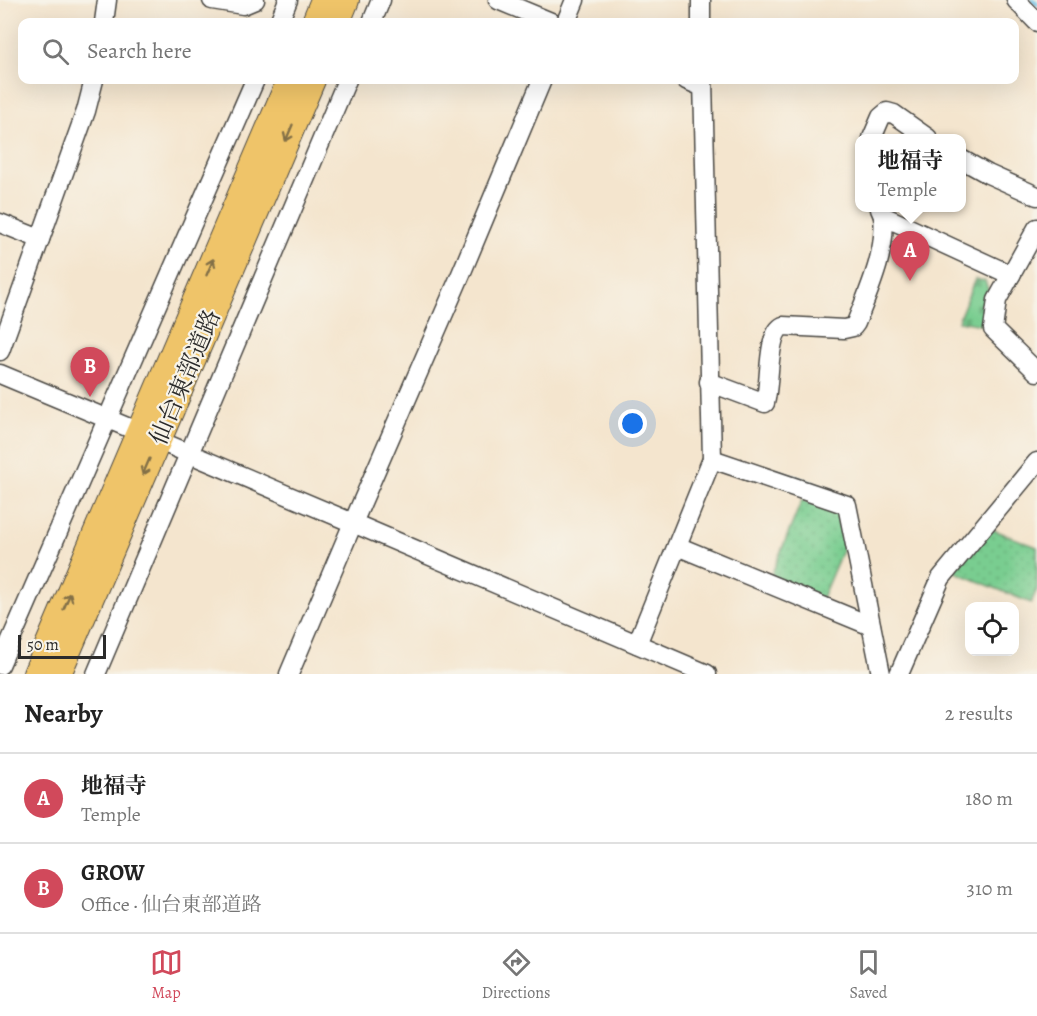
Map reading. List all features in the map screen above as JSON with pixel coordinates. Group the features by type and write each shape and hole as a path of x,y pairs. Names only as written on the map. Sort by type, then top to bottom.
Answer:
{"highway":[{"path":"317,18 324,0"},
{"path":"339,18 346,0"},
{"name":"仙台東部道路","path":"36,674 288,84"},
{"name":"仙台東部道路","path":"58,674 310,84"}],"street":[{"path":"105,18 107,0"},
{"path":"212,0 243,5 255,0"},
{"path":"281,18 288,0"},
{"path":"374,18 381,0"},
{"path":"498,0 541,18"},
{"path":"568,18 575,0"},
{"path":"701,0 701,18"},
{"path":"1016,0 1037,22"},
{"path":"0,351 86,111 93,84"},
{"path":"0,665 253,84"},
{"path":"96,674 345,84"},
{"path":"289,674 540,84"},
{"path":"637,644 712,459 697,84"},
{"path":"874,134 880,117 887,112 894,114 922,134"},
{"path":"966,162 1037,196"},
{"path":"709,382 765,403 773,339 778,328 783,326 844,329 853,327 870,287 885,233 881,212"},
{"path":"881,212 1011,275"},
{"path":"0,223 40,239"},
{"path":"1037,228 997,300 993,329 1037,372"},
{"path":"0,374 127,427"},
{"path":"169,445 707,674"},
{"path":"712,459 847,505 881,674"},
{"path":"898,674 941,578 1037,462"},
{"path":"677,546 871,626"}],"green space":[{"path":"975,279 985,281 991,297 982,325 958,321"},
{"path":"802,500 839,512 844,546 821,600 770,578"},
{"path":"989,528 1037,547 1037,589 1031,603 953,571"}],"waterway":[{"path":"1033,0 1037,4"},
{"path":"778,472 833,491"}],"place":[{"name":"地福寺","path":"910,281"},
{"name":"GROW","path":"90,397"}]}
